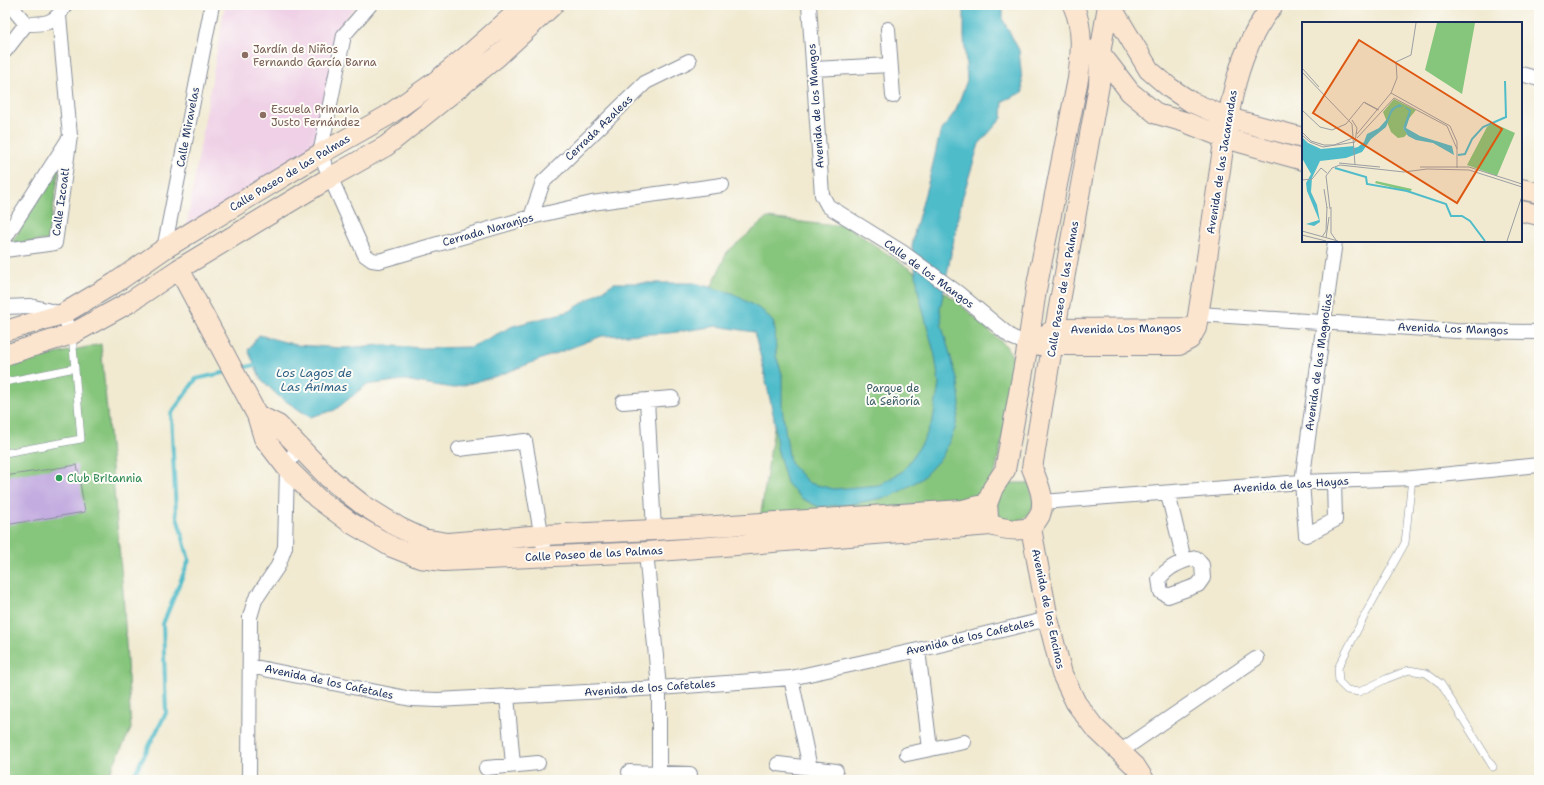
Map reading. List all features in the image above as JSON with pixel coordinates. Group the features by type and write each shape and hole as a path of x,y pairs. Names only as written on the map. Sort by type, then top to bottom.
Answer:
{"street":[{"path":"10,5 26,24 44,24 62,10"},
{"name":"Calle Miravelas","path":"164,249 212,5"},
{"path":"320,154 344,35 370,5"},
{"name":"Calle Paseo de las Palmas","path":"5,331 63,314 115,283 164,249 320,154 387,116 435,82 473,52 525,5"},
{"path":"5,355 72,334 130,302 179,269 331,177 386,146 497,58 553,5"},
{"name":"Avenida de los Mangos","path":"809,5 822,195 828,206"},
{"path":"1109,5 1149,70 1170,88 1191,102 1228,118 1302,138"},
{"name":"Calle Paseo de las Palmas","path":"1042,502 1032,468 1099,85 1100,54 1109,5"},
{"name":"Avenida de las Jacarandas","path":"1197,321 1228,118 1238,72 1252,40 1268,11 1273,5"},
{"name":"Calle Izcoatl","path":"5,250 55,243 70,136 62,10"},
{"path":"1076,12 1100,54 1130,92 1157,114 1185,122 1225,138 1302,160"},
{"path":"991,524 987,504 993,488 1005,470 1028,344 1036,290 1078,79 1081,49 1076,12"},
{"path":"5,51 26,24"},
{"path":"888,29 893,96"},
{"name":"Cerrada Azaleas","path":"531,217 543,182 646,82 689,61"},
{"path":"814,69 890,65"},
{"path":"1522,74 1539,79"},
{"name":"Calle Izcoatl","path":"5,238 70,136"},
{"name":"Cerrada Naranjos","path":"320,154 365,255 372,260 379,261 531,217 592,202 722,186"},
{"path":"1522,189 1539,193"},
{"name":"Calle de los Mangos","path":"828,206 902,252 958,292 1011,337 1028,344"},
{"path":"1522,211 1539,215"},
{"name":"Avenida de las Magnolias","path":"1334,482 1335,520 1306,535 1302,482 1335,242"},
{"path":"164,249 161,260 164,267 170,270 179,269"},
{"name":"Calle Paseo de las Palmas","path":"179,269 246,392 257,415 264,438 287,468 317,498 351,523 392,547 420,558 443,561 646,552 991,524 1004,529 1018,531 1031,528"},
{"path":"5,307 30,306 63,314 72,334"},
{"name":"Avenida Los Mangos","path":"1028,344 1054,338 1179,345 1190,339 1197,321 1325,322 1456,331 1539,332"},
{"path":"623,402 672,398"},
{"path":"647,400 654,530"},
{"name":"Calle Paseo de las Palmas","path":"257,415 278,425 330,479 362,505 400,528 423,539 448,543 963,510 987,504"},
{"path":"459,449 525,441 542,536 544,557"},
{"path":"249,780 250,617 255,600 278,566 286,547 287,468 298,447"},
{"name":"Avenida de las Hayas","path":"1042,502 1168,494 1302,482 1412,478 1539,465"},
{"path":"1168,494 1184,560"},
{"path":"1031,528 1040,515 1042,502"},
{"path":"697,527 698,548"},
{"name":"Avenida de los Encinos","path":"1031,528 1048,618 1062,674 1076,703 1094,727 1136,766 1144,780"},
{"path":"646,552 659,688 659,773"},
{"name":"Avenida de los Cafetales","path":"250,666 412,699 438,700 659,688 791,678 918,650 1048,618"},
{"path":"918,650 930,749"},
{"path":"1121,751 1257,658"},
{"path":"791,678 810,768"},
{"path":"506,696 513,765"},
{"path":"907,754 964,742"},
{"path":"486,768 538,763"},
{"path":"778,764 836,771"},
{"path":"629,772 690,774"}],"lane":[{"path":"5,453 82,439 72,334"},
{"path":"5,382 75,368"},
{"path":"1412,478 1405,543 1366,613 1338,668 1339,682 1347,690 1359,692 1409,670 1426,673 1441,684 1493,767"}],"shaded area":[{"name":"Escuela Primaria Justo Fernández","path":"225,5 358,5 348,15 338,32 313,153 185,233"}],"green space":[{"path":"60,165 48,240 11,244"},
{"name":"Parque de la Señoría","path":"767,218 827,225 845,225 957,301 1006,346 1018,366 995,473 983,498 760,520 782,374 776,356 775,331 773,322 711,288 727,252"},
{"name":"Club Britannia","path":"101,344 123,591 131,729 106,780 5,780 5,365"},
{"path":"1004,483 1030,483 1034,505 1026,517 1020,521 1005,522 998,516 997,503"}],"water":[{"name":"Los Lagos de Las Ánimas","path":"964,5 1003,5 1003,20 1019,50 1023,92 1003,101 1002,118 979,144 962,199 940,309 942,327 958,382 960,405 955,429 942,457 921,479 892,496 853,504 819,507 801,498 787,483 777,448 774,418 754,332 717,326 670,333 602,336 497,376 453,388 404,380 366,385 335,410 310,417 278,396 261,379 248,350 259,335 296,345 343,348 381,345 422,348 471,347 513,326 570,311 614,283 694,283 732,293 763,311 773,322 775,331 776,356 782,374 782,408 790,463 809,483 834,489 879,485 903,471 923,442 933,420 939,384 935,356 919,295 912,247 940,133 956,110 967,80 964,37"}],"building":[{"path":"77,465 85,512 5,525 5,476"}],"waterway":[{"path":"238,369 255,365"},
{"path":"130,780 166,713 163,624 189,560 176,513 171,414 196,379 227,372"}],"place":[{"name":"Jardín de Niños Fernando García Barna","path":"245,55"},
{"name":"Escuela Primaria Justo Fernández","path":"263,115"},
{"name":"Club Britannia","path":"59,478"}]}
